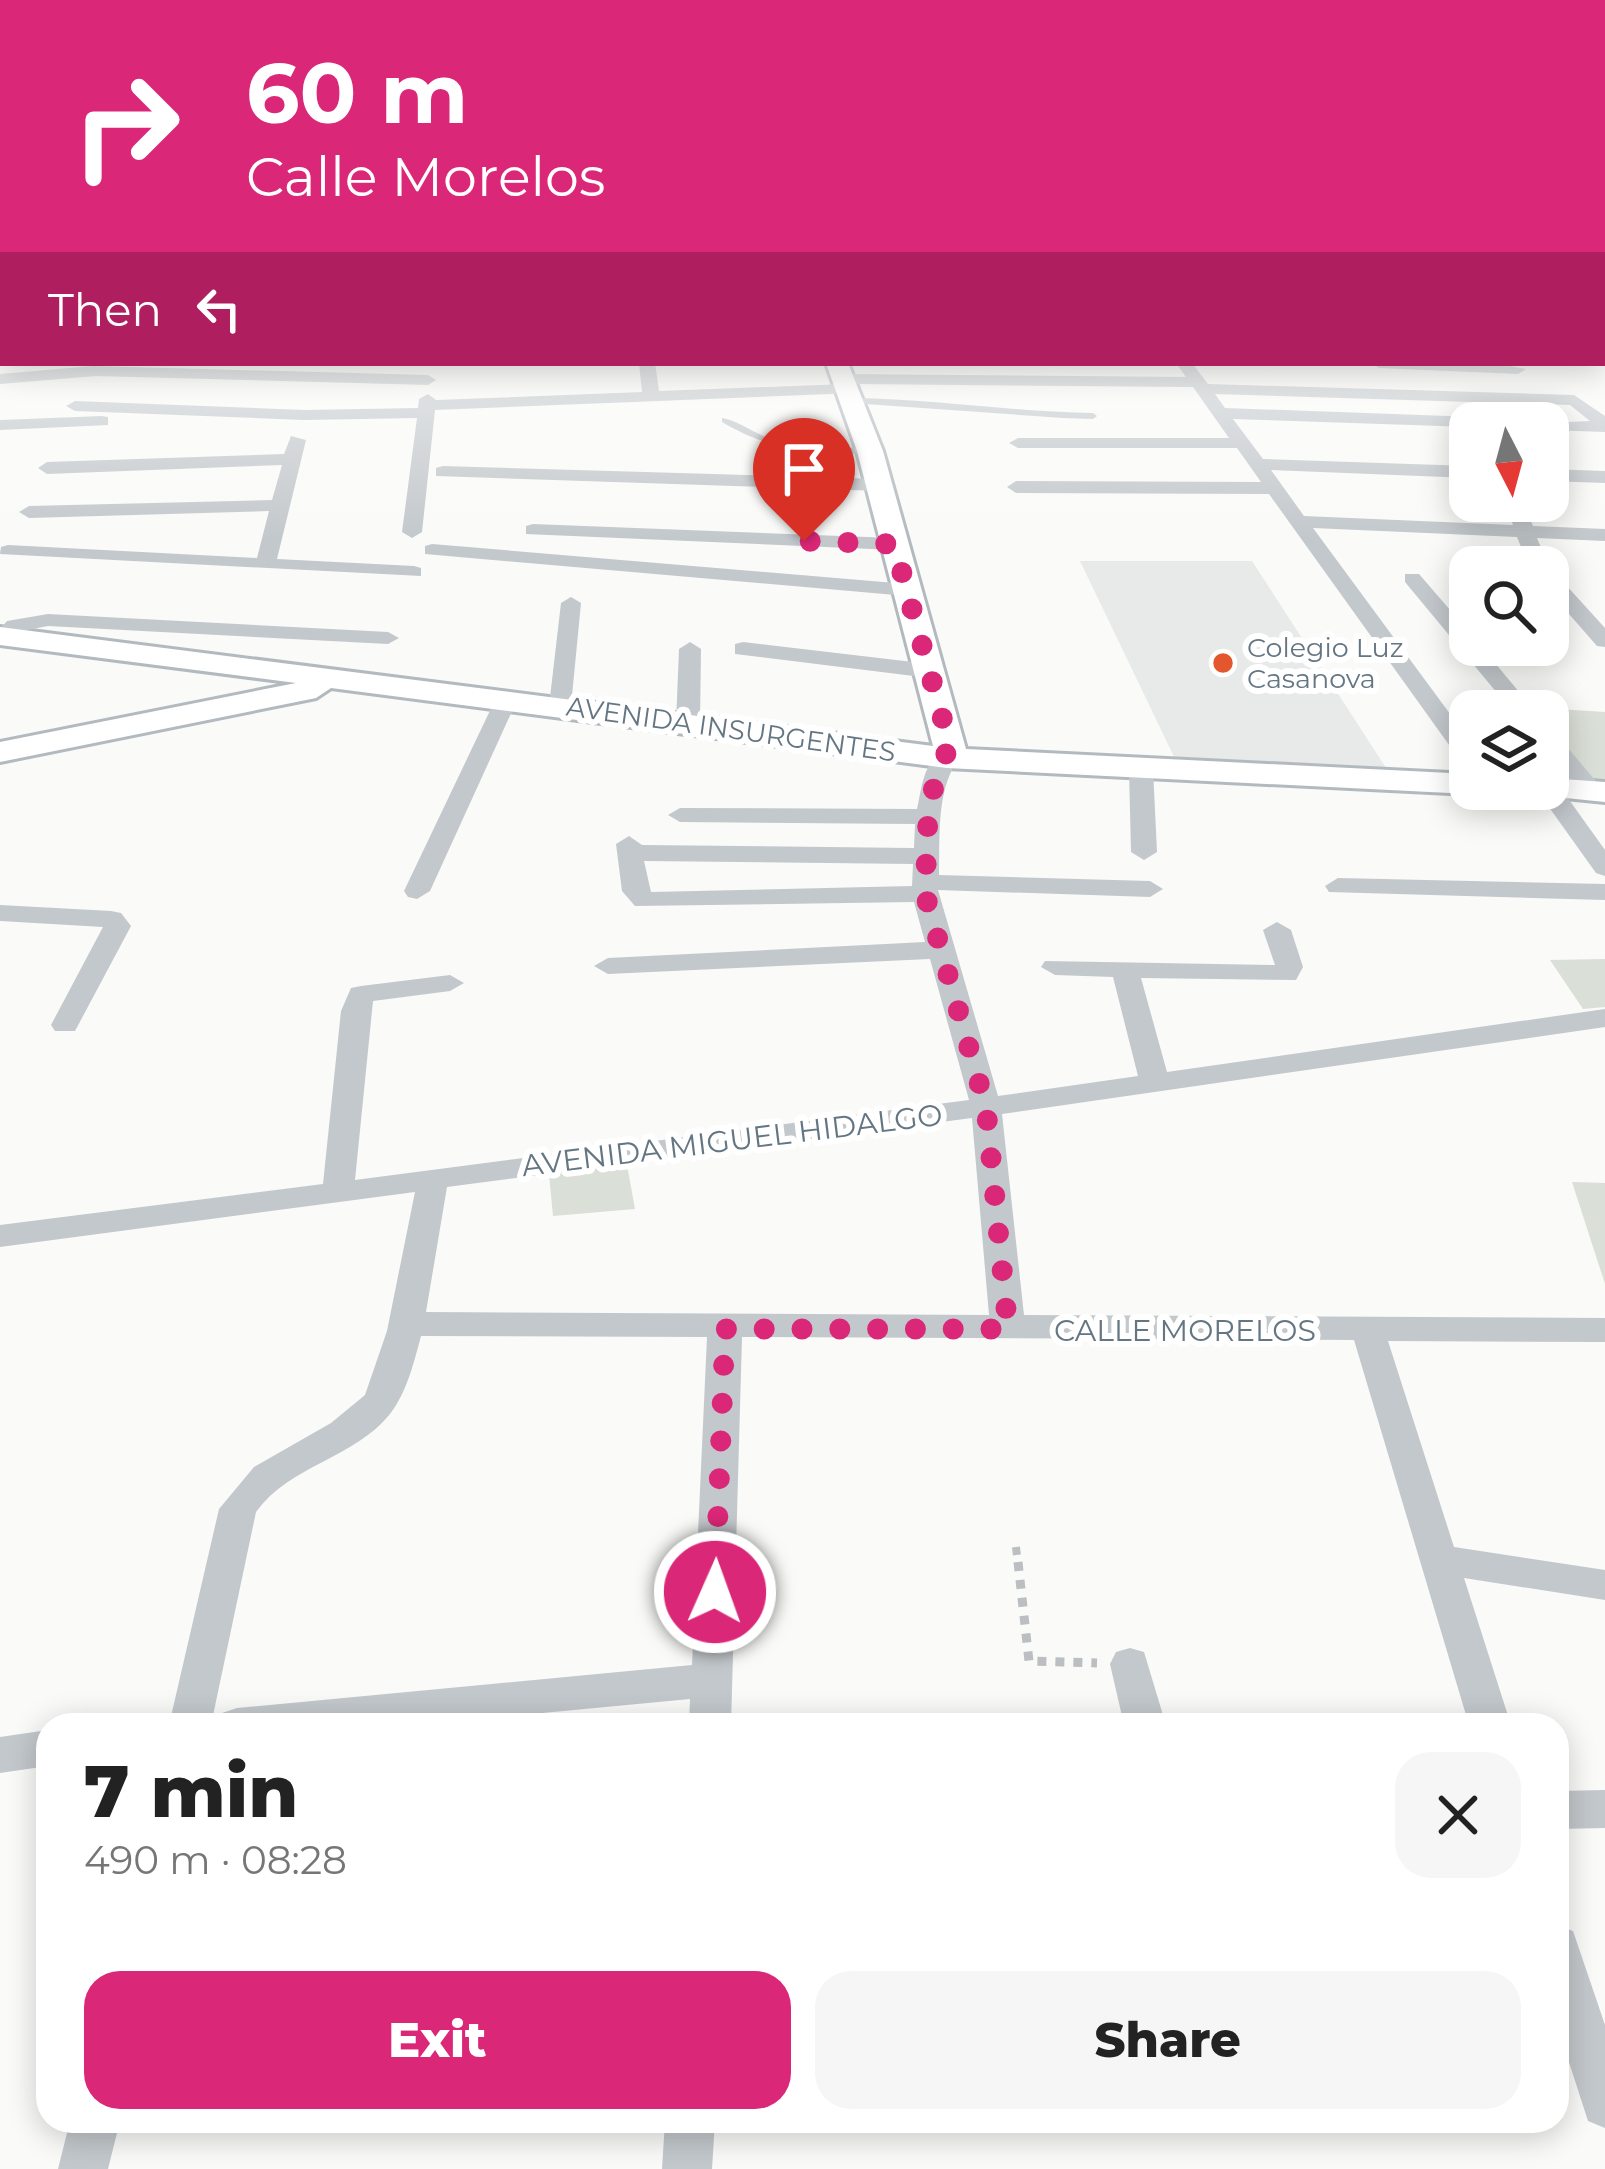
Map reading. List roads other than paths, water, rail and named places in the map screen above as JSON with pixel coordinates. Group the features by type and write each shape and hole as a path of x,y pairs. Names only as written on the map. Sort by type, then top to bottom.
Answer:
{"street":[{"path":"647,366 651,396"},
{"path":"1186,366 1449,730"},
{"path":"1448,366 1518,369"},
{"path":"93,370 4,560 266,562 414,572"},
{"path":"0,379 93,370 430,371 412,532"},
{"path":"846,383 871,451 950,746 937,771 924,877 986,1107 1008,1329"},
{"path":"61,437 244,414 427,409 846,383 1200,385 1574,400 1605,425"},
{"path":"1463,396 1466,402"},
{"path":"1220,413 1449,422"},
{"path":"266,562 304,415"},
{"path":"1569,424 1605,425"},
{"path":"0,425 61,437 292,459"},
{"path":"1018,443 1240,443"},
{"path":"1254,464 1449,471"},
{"path":"443,472 880,485"},
{"path":"1569,476 1605,477"},
{"path":"1016,488 1271,488"},
{"path":"29,512 281,505"},
{"path":"1295,521 1605,535"},
{"path":"1522,522 1531,546"},
{"path":"533,530 894,544"},
{"path":"432,550 907,590"},
{"path":"1412,578 1506,690"},
{"path":"1569,601 1605,641"},
{"path":"560,706 571,603"},
{"path":"2,637 15,626 48,620 388,638"},
{"name":"AVENIDA INSURGENTES","path":"2,637 507,698 946,758 1449,783"},
{"path":"743,649 930,671"},
{"path":"688,723 690,650"},
{"name":"AVENIDA INSURGENTES","path":"0,752 352,682"},
{"path":"417,891 507,698"},
{"path":"1569,761 1598,791"},
{"path":"1141,769 1144,852"},
{"path":"1564,810 1605,868"},
{"path":"680,815 928,817"},
{"path":"924,877 644,900 635,891 630,849 924,877 1150,889"},
{"path":"1338,886 1605,892"},
{"path":"0,913 93,916 111,919 117,926 65,1025"},
{"path":"1054,968 1286,974 1289,968 1276,930"},
{"path":"608,966 940,950"},
{"path":"1125,971 1155,1083"},
{"path":"338,1189 355,1011 362,994 450,983"},
{"name":"AVENIDA MIGUEL HIDALGO","path":"3,1243 338,1189 986,1107 1605,1018"},
{"path":"193,1713 238,1509 253,1483 358,1421 380,1402 406,1324 434,1178"},
{"name":"CALLE MORELOS","path":"406,1324 1605,1330"},
{"path":"710,1713 725,1329"},
{"path":"1368,1331 1487,1713"},
{"path":"1442,1560 1605,1586"},
{"path":"1130,1664 1142,1713"},
{"path":"363,1713 711,1680"},
{"path":"0,1755 36,1750"},
{"path":"1569,1810 1605,1809"},
{"path":"1569,1986 1605,2104"},
{"path":"83,2169 92,2133"},
{"path":"687,2169 689,2133"}],"lane":[{"path":"846,383 927,402 1027,416 1093,416"},
{"path":"725,420 761,444 871,451"}],"place":[{"name":"Colegio Luz Casanova","path":"1223,663"}]}
